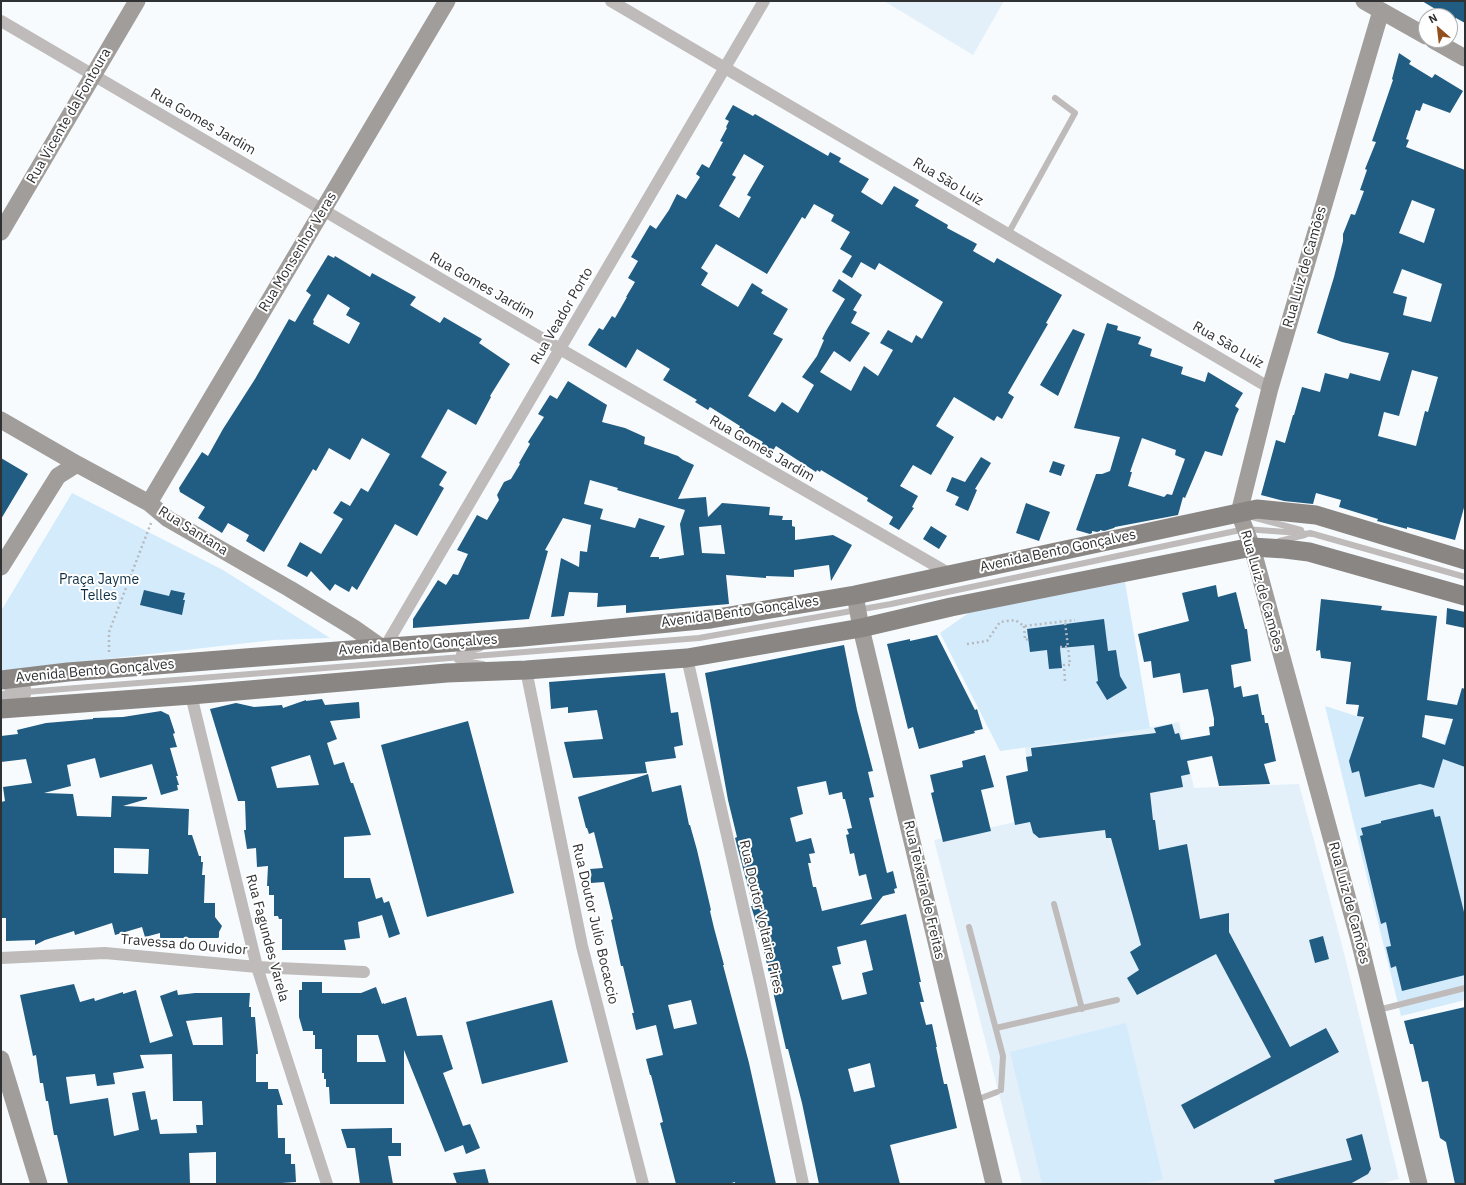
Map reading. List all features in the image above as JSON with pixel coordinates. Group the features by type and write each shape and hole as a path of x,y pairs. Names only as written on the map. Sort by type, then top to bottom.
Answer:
{"main road":[{"name":"Avenida Bento Gonçalves","path":"1,709 191,695 447,673 526,670 687,658 858,611 950,574 1242,521 1257,509 1316,515 1465,560"},
{"name":"Avenida Bento Gonçalves","path":"1,680 110,669 523,637 712,619 951,607 1252,547 1309,552 1465,596"}],"street":[{"name":"Rua Vicente da Fontoura","path":"1,232 137,1"},
{"name":"Rua Monsenhor Veras","path":"153,506 323,210 447,1"},
{"name":"Rua São Luiz","path":"611,1 1270,388"},
{"name":"Rua Veador Porto","path":"383,647 764,1"},
{"path":"1364,1 1382,6 1418,31"},
{"name":"Rua Luiz de Camões","path":"1382,6 1270,388 1242,521 1252,547 1360,940 1419,1184"},
{"name":"Rua Gomes Jardim","path":"1,21 560,349 950,574"},
{"path":"1447,48 1465,58"},
{"name":"Rua Santana","path":"1,420 153,506 168,519 284,585 383,647"},
{"path":"57,453 58,476"},
{"path":"1,567 58,476 77,464"},
{"name":"Rua Teixeira de Freitas","path":"858,611 994,1184"},
{"name":"Rua Doutor Voltaire Pires","path":"687,658 761,986 803,1184"},
{"name":"Rua Doutor Julio Bocaccio","path":"526,670 582,946 643,1184"},
{"name":"Rua Fagundes Varela","path":"191,695 257,967 327,1184"},
{"name":"Travessa do Ouvidor","path":"1,958 105,953 257,967 364,972"},
{"path":"1,1059 39,1184"}],"lane":[{"path":"1008,234 1075,112 1054,98"},
{"path":"1242,521 1313,534"},
{"path":"1,694 699,638 858,611 1242,521 1313,534 1465,577"},
{"path":"1252,547 1313,534"},
{"path":"445,658 523,637"},
{"path":"445,658 526,670"},
{"path":"1,688 69,688"},
{"path":"1,700 69,688"},
{"path":"1054,904 1082,1008"},
{"path":"969,927 1003,1056 999,1091 974,1100"},
{"path":"1376,1010 1465,988"},
{"path":"996,1028 1117,1000"}],"path":[{"path":"110,669 109,632 153,506"},
{"path":"967,644 987,641 1000,622 1015,620 1024,626 1075,620"},
{"path":"1065,622 1070,665 1064,666 1065,681"},
{"path":"1024,626 1025,640 1028,639"},
{"path":"1060,647 1068,646"}],"shaded area":[{"path":"884,1 1004,1 973,55"},
{"path":"1179,722 1194,788 1299,784 1342,945 1399,1179 1380,1184 1022,1184 934,840 1033,818 1025,747 1081,740"}],"green space":[{"name":"Praça Jayme Telles","path":"72,493 223,570 330,638 274,640 1,671 1,611"},
{"path":"1125,582 1150,728 1081,740 1000,751 940,633 970,612"},
{"path":"1325,706 1444,744 1447,734 1465,739 1465,1000 1401,1016"},
{"path":"1126,1023 1163,1179 1143,1184 1042,1184 1010,1052"}],"building":[{"path":"1422,1 1465,1 1465,23 1458,19 1458,8 1434,8"},
{"path":"1399,53 1411,61 1409,64 1432,78 1435,74 1463,91 1450,113 1423,103 1420,111 1416,110 1406,139 1409,140 1406,147 1465,170 1465,504 1455,540 1407,527 1407,529 1377,521 1378,519 1339,507 1341,500 1316,493 1313,504 1284,501 1261,495 1276,440 1285,443 1302,387 1320,392 1325,373 1348,379 1350,373 1380,381 1389,353 1342,342 1317,333 1334,277 1343,241 1343,234 1351,214 1355,215 1364,191 1360,190 1367,170 1365,169 1376,142 1372,141 1393,80","holes":["1412,200 1435,209 1424,243 1399,233","1402,269 1442,284 1431,322 1403,315 1407,297 1393,293","1412,370 1438,377 1428,412 1425,411 1416,446 1378,436 1384,412 1399,416"]},
{"path":"733,105 753,116 755,114 828,156 830,152 841,158 839,162 869,179 861,192 882,205 894,186 919,200 915,206 948,225 947,228 977,244 973,251 994,263 997,258 1062,295 1046,323 1048,324 1008,393 1014,397 1002,419 997,416 994,421 954,397 936,426 954,437 931,475 913,465 900,486 918,496 912,507 914,508 899,530 889,524 893,517 867,501 868,498 821,470 820,472 817,470 816,472 776,446 772,452 761,445 763,442 739,428 740,426 710,407 708,410 695,402 697,400 663,380 670,369 637,349 626,368 588,345 599,328 603,330 612,316 615,318 635,282 628,278 638,261 631,257 650,225 656,229 669,210 677,194 686,199 700,177 696,174 702,164 709,168 723,142 720,141 729,121 725,119","holes":["744,154 764,166 747,195 751,197 739,218 719,206 736,177 732,175","814,204 834,215 831,221 850,232 840,249 852,256 842,272 852,278 861,262 875,270 879,263 943,302 922,339 916,335 912,343 888,330 880,343 893,350 878,376 864,366 851,391 820,372 834,351 850,362 870,333 851,323 857,312 853,310 862,295 839,279 832,291 845,299 822,339 824,340 817,356 802,377 814,385 798,413 782,402 775,412 748,396 783,339 773,334 788,309 761,293 763,290 752,283 738,307 701,285 708,273 701,268 716,244 767,274 802,217 805,219"]},
{"path":"328,255 334,258 335,256 370,277 372,273 416,297 410,305 440,323 444,317 482,339 479,343 510,364 490,396 491,397 476,425 448,409 421,457 447,472 439,485 444,488 417,536 395,524 357,590 352,586 349,592 335,584 330,591 311,571 307,577 287,566 300,542 321,554 343,519 333,513 341,501 350,506 361,488 368,492 390,454 362,438 350,460 329,448 316,471 313,469 264,552 246,541 249,535 228,523 222,533 198,518 205,507 180,492 179,488 202,452 208,456 223,429 255,379 289,319 295,322 311,295 306,291","holes":["328,294 350,308 346,315 360,323 349,344 313,324 313,320"]},
{"path":"1107,323 1118,326 1117,330 1141,337 1138,344 1152,349 1150,356 1183,367 1181,374 1205,382 1208,372 1243,393 1235,406 1239,409 1222,456 1205,451 1185,498 1183,497 1178,515 1115,527 1104,531 1092,531 1090,534 1076,530 1096,474 1102,474 1110,471 1120,437 1074,428","holes":["1142,438 1176,450 1175,455 1185,459 1172,495 1167,494 1164,497 1128,486 1132,472 1130,472"]},
{"path":"1073,329 1085,334 1058,396 1040,385"},
{"path":"568,381 607,405 602,422 625,428 645,437 644,444 678,456 694,465 678,499 706,497 708,517 722,503 770,507 769,515 783,516 782,520 792,520 792,526 795,527 795,540 833,535 852,545 831,581 829,565 794,570 794,577 766,576 766,578 726,575 729,604 626,613 626,605 597,607 598,593 569,592 564,616 551,617 561,558 579,567 580,551 587,552 591,525 563,518 545,550 548,551 529,619 413,628 413,619 438,580 446,585 453,574 458,575 468,554 457,550 477,515 487,520 499,500 497,495 504,482 511,479 530,444 528,442 544,417 538,414 550,395 557,399","holes":["590,480 618,488 617,490 685,510 680,524 684,555 659,559 659,557 650,557 665,526 639,518 635,528 600,519 603,509 584,504","721,525 725,554 702,553 699,527"]},
{"path":"981,457 991,463 975,489 977,490 968,511 955,505 959,497 946,491 952,477 965,482"},
{"path":"1,458 28,474 1,519"},
{"path":"1053,461 1065,465 1061,476 1049,472"},
{"path":"1026,503 1050,512 1039,541 1016,533"},
{"path":"931,526 947,536 939,549 923,539"},
{"path":"1216,585 1218,597 1236,592 1245,629 1247,629 1251,661 1231,665 1234,688 1241,686 1243,697 1258,694 1262,715 1264,715 1265,723 1268,723 1276,761 1264,764 1270,784 1219,786 1212,756 1187,761 1190,774 1181,776 1183,787 1150,793 1153,820 1155,820 1159,850 1187,844 1200,919 1229,913 1229,932 1290,1047 1326,1028 1339,1052 1194,1129 1181,1105 1271,1057 1216,954 1137,995 1127,978 1139,970 1130,952 1141,945 1111,838 1106,838 1105,830 1039,838 1033,833 1030,822 1015,825 1006,776 1028,771 1026,757 1032,756 1031,748 1156,733 1154,728 1172,724 1175,734 1179,733 1181,740 1210,735 1209,727 1214,726 1214,719 1208,689 1183,693 1180,673 1153,678 1151,661 1144,662 1138,634 1189,621 1182,593"},
{"path":"144,590 169,596 171,590 185,593 182,615 140,605"},
{"path":"1321,599 1382,606 1381,610 1437,616 1427,700 1457,705 1462,688 1465,689 1465,767 1443,759 1434,788 1420,784 1365,797 1359,771 1352,773 1349,761 1364,717 1357,716 1359,705 1346,704 1351,662 1321,658 1320,650 1316,651","holes":["1425,715 1453,719 1445,745 1422,737"]},
{"path":"1447,608 1465,612 1465,628 1446,624"},
{"path":"1104,619 1108,651 1116,650 1120,676 1127,688 1107,700 1096,682 1098,681 1094,645 1060,648 1062,668 1049,669 1047,650 1030,652 1027,629"},
{"path":"937,635 975,710 977,709 983,729 974,731 975,733 919,749 913,727 908,729 887,644"},
{"path":"844,645 857,710 873,771 868,772 874,797 869,798 887,873 893,871 897,888 894,889 895,893 883,896 860,925 906,914 921,982 919,982 924,1002 920,1002 926,1025 932,1024 944,1084 947,1084 957,1128 890,1145 900,1184 819,1184 802,1103 788,1049 786,1049 759,929 751,906 753,906 735,838 737,837 728,800 705,673","holes":["826,781 829,795 842,792 843,799 845,799 852,828 847,829 849,834 846,835 850,854 854,853 859,876 866,874 872,899 822,911 816,887 813,887 808,863 811,863 809,854 815,853 811,838 796,842 790,818 803,814 797,787","866,940 873,970 862,973 867,994 842,1000 832,966 841,964 837,947","870,1063 875,1087 854,1092 848,1069"]},
{"path":"665,673 671,713 678,712 683,745 674,747 676,758 645,762 647,773 573,778 564,742 603,739 597,710 568,713 568,707 551,709 549,682"},
{"path":"322,699 325,705 359,702 360,718 330,721 337,739 327,743 334,765 344,762 371,835 344,837 344,878 370,878 376,899 382,897 384,903 389,901 400,934 389,938 382,915 358,922 360,938 344,940 346,950 282,950 282,919 279,919 278,916 274,916 274,895 269,895 269,886 267,886 268,866 257,867 256,848 247,849 244,830 246,830 245,801 238,801 210,709 236,703 254,707 282,705 283,708 306,701","holes":["310,755 319,785 277,788 271,767"]},
{"path":"161,711 169,715 175,733 173,734 177,747 170,748 178,776 176,776 179,785 177,785 178,790 161,795 152,764 100,778 95,758 67,765 71,786 44,793 73,794 77,816 111,817 112,796 147,797 147,799 123,806 189,809 188,835 192,835 199,856 201,856 201,862 203,862 202,875 205,875 204,903 215,903 215,917 222,926 219,932 219,937 160,938 160,933 145,937 142,927 115,935 112,923 75,935 74,931 45,940 35,945 35,940 6,941 6,918 1,918 1,802 5,801 3,787 32,783 26,759 1,762 1,736 18,734 17,730 46,723 93,718 123,717","holes":["114,848 149,849 148,874 114,873"]},
{"path":"468,721 514,893 427,917 381,745"},
{"path":"985,755 994,787 981,790 991,831 943,842 931,793 934,792 930,775 963,767 962,761"},
{"path":"648,774 652,792 681,785 689,825 697,850 723,965 749,1063 776,1184 735,1184 735,1182 728,1184 676,1184 660,1123 663,1122 646,1059 663,1055 656,1025 636,1030 632,1013 634,1013 623,966 621,966 611,920 613,919 604,882 591,883 590,869 603,868 594,832 589,834 586,828 578,797","holes":["691,1000 697,1024 674,1029 668,1005"]},
{"path":"1433,809 1435,817 1440,816 1465,916 1465,975 1402,991 1396,966 1391,968 1386,947 1391,946 1386,922 1381,924 1360,836 1363,835 1361,828 1381,823 1381,821"},
{"path":"1323,936 1329,959 1315,963 1309,940"},
{"path":"302,982 322,982 322,993 361,993 376,987 382,1004 406,997 417,1036 442,1035 453,1069 443,1073 463,1126 470,1124 480,1148 466,1154 463,1145 445,1152 404,1050 404,1104 330,1104 329,1087 326,1087 326,1079 324,1079 324,1073 322,1073 322,1049 315,1049 315,1035 313,1035 313,1031 303,1031 299,1017 299,990 302,990","holes":["357,1035 378,1035 386,1062 357,1062"]},
{"path":"74,984 80,1002 94,998 95,1001 123,992 123,994 136,990 150,1043 173,1036 160,996 177,990 178,995 195,993 250,993 249,1007 251,1007 251,1017 255,1017 258,1054 256,1054 256,1082 268,1082 268,1089 278,1089 283,1105 277,1105 278,1138 285,1138 285,1154 291,1154 291,1164 295,1164 296,1182 268,1184 216,1184 216,1152 189,1153 190,1184 68,1184 57,1135 54,1135 48,1101 46,1101 43,1083 40,1083 36,1055 33,1056 20,995","holes":["222,1017 223,1045 193,1045 186,1021","172,1054 173,1101 202,1101 203,1125 196,1125 197,1133 160,1134 157,1119 151,1120 145,1091 132,1093 139,1130 114,1136 108,1098 70,1104 66,1077 95,1074 97,1086 115,1084 113,1073 144,1068 140,1055"]},
{"path":"552,1000 568,1062 482,1084 466,1022"},
{"path":"1465,1007 1465,1184 1455,1184 1446,1142 1440,1138 1428,1081 1422,1082 1413,1044 1410,1044 1404,1021"},
{"path":"392,1128 392,1143 401,1143 401,1156 388,1156 393,1184 360,1184 355,1148 347,1148 341,1129"},
{"path":"1362,1134 1371,1169 1368,1174 1350,1184 1275,1184 1274,1180 1352,1160 1346,1139"},
{"path":"485,1169 489,1184 457,1184 453,1173"}]}
